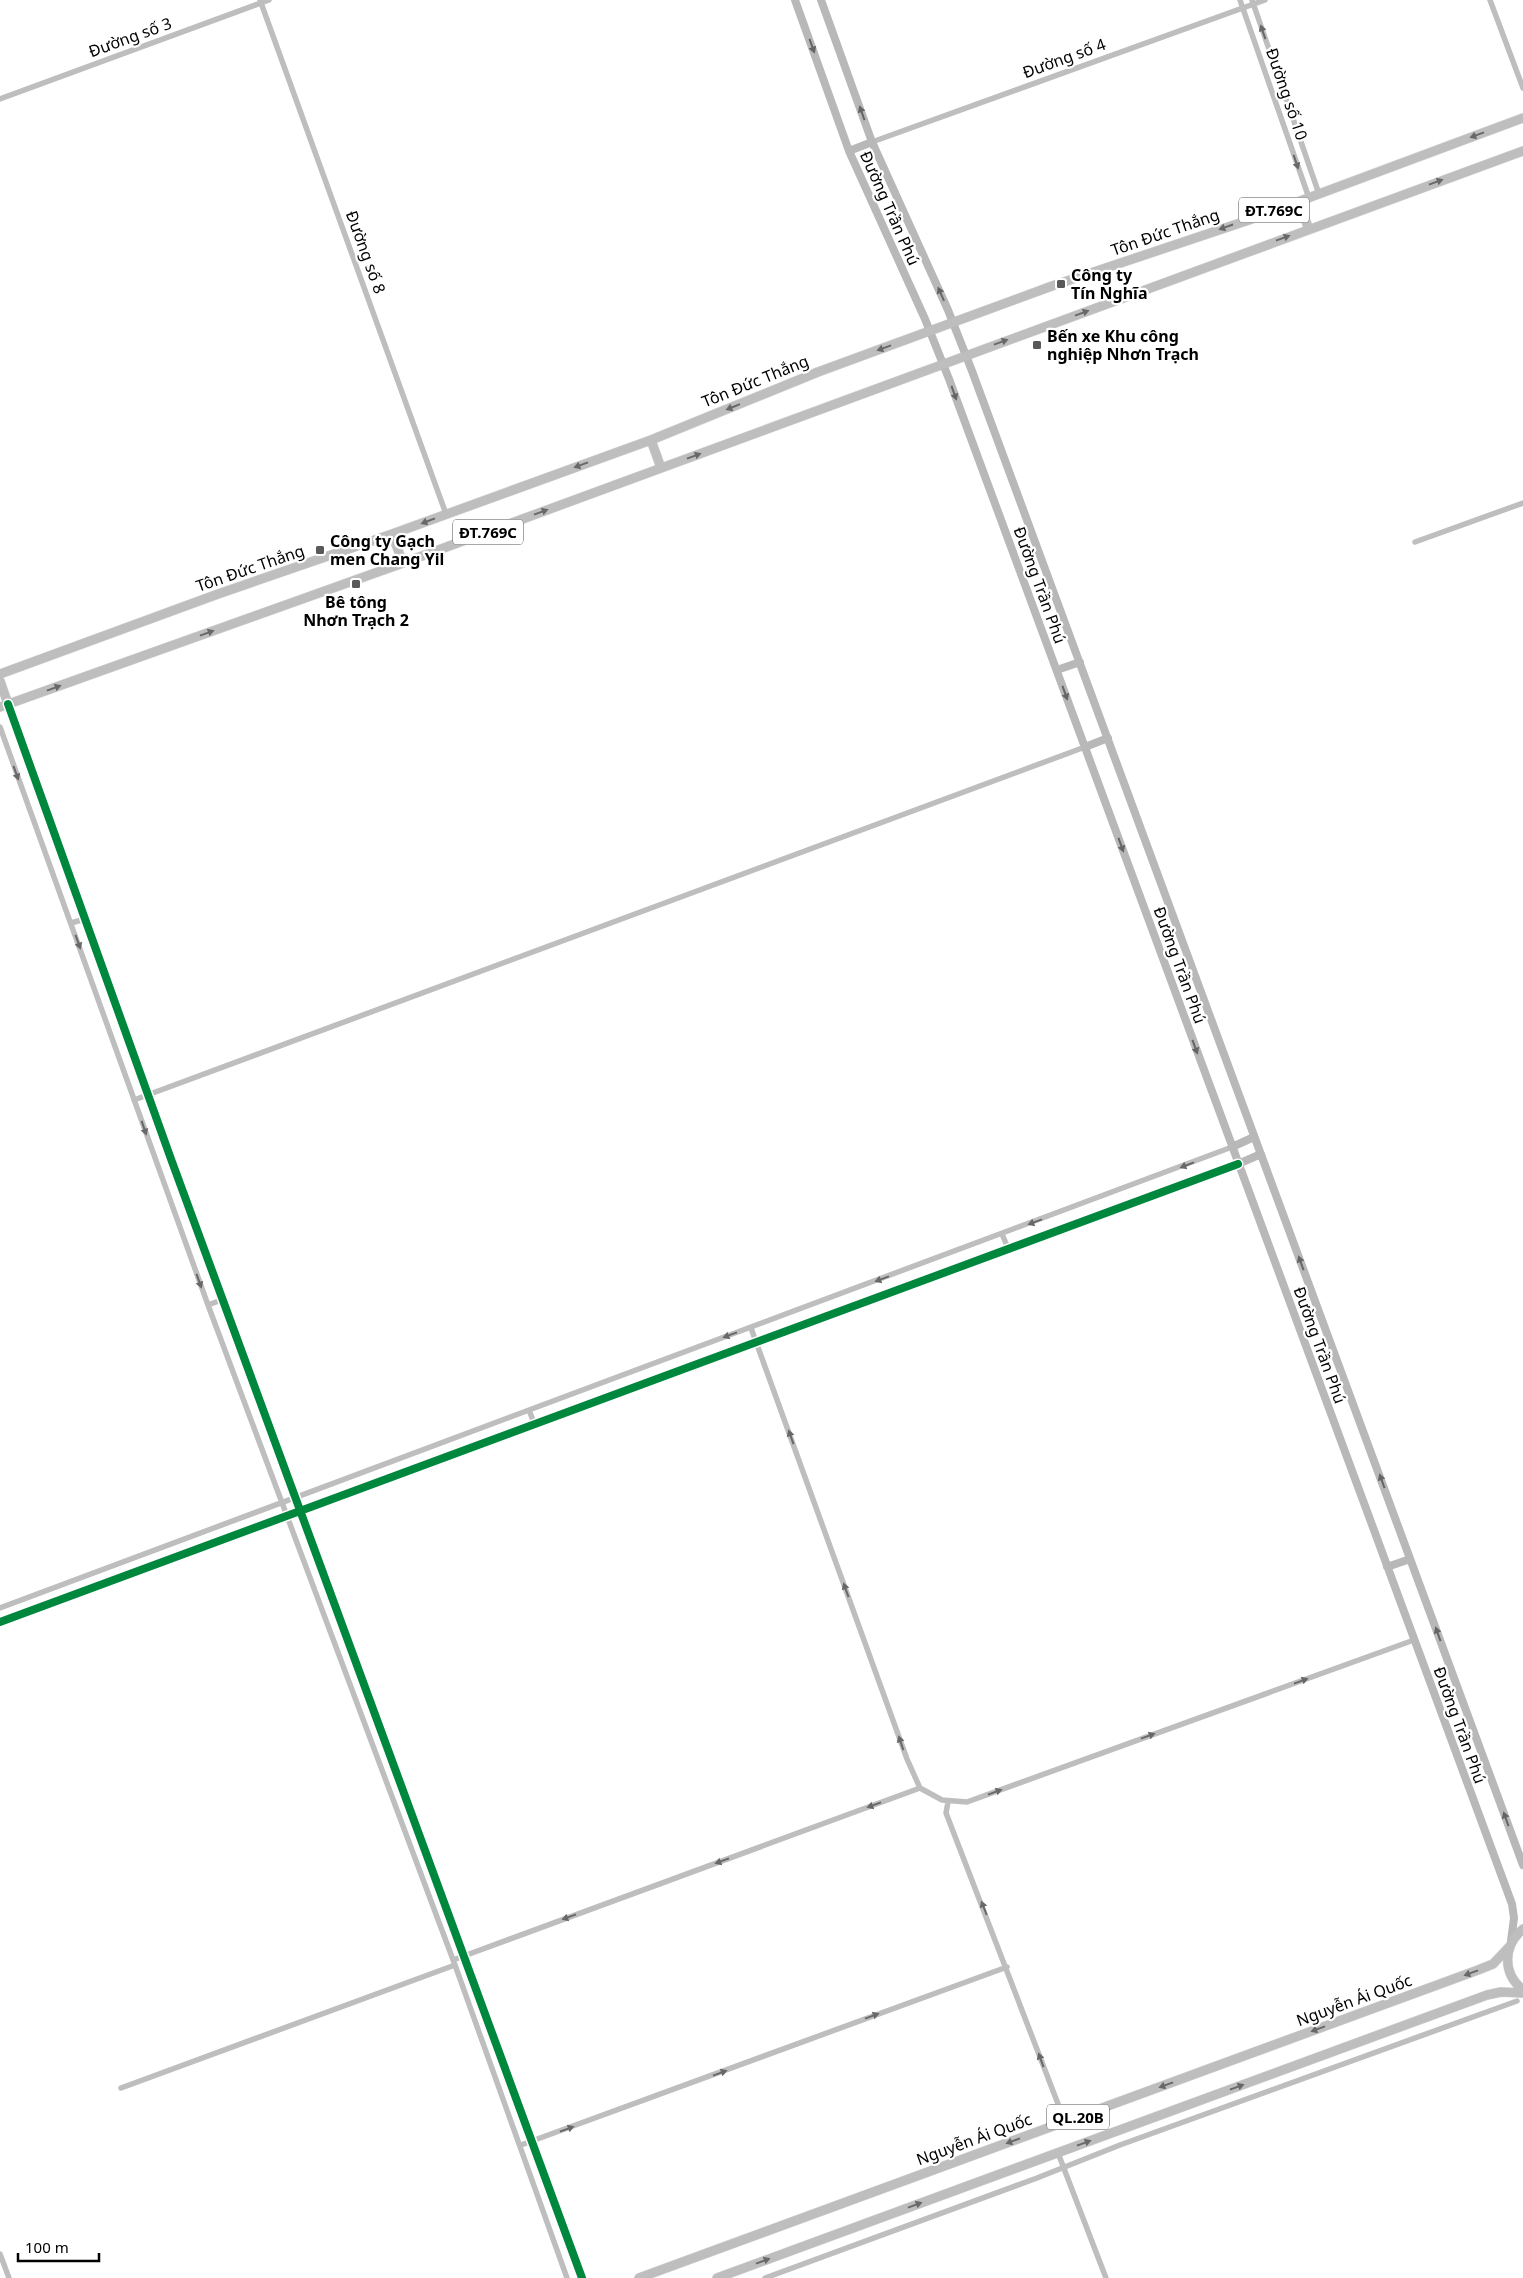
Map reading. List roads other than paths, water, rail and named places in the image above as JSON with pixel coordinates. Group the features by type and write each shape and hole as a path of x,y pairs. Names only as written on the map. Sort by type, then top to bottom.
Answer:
{"main road":[{"name":"Đường Trần Phú","path":"795,0 850,151 943,364 1512,1904 1514,1918 1510,1946"},
{"name":"Đường Trần Phú","path":"821,0 872,142 966,356 1523,1865"},
{"name":"Tôn Đức Thắng","path":"0,674 209,597 392,534 651,440 818,372 1298,202 1523,118"},
{"path":"850,151 872,142"},
{"name":"ĐT.769C","path":"4,706 403,563 1523,151"},
{"path":"1298,202 1309,229"},
{"path":"651,440 661,468"},
{"path":"392,534 403,563"},
{"path":"1057,670 1080,662"},
{"path":"0,681 4,706"},
{"path":"1085,747 1108,738"},
{"path":"1232,1147 1254,1137"},
{"path":"1238,1164 1261,1154"},
{"path":"1387,1567 1410,1559"},
{"name":"Nguyễn Ái Quốc","path":"639,2278 1478,1970 1493,1964 1523,1929"},
{"path":"1510,1946 1507,1958 1508,1970 1521,1995"},
{"name":"QL.20B","path":"717,2278 1487,1995 1501,1992 1521,1995"}],"street":[{"name":"Đường số 3","path":"0,99 261,1 269,0"},
{"name":"Đường số 10","path":"1240,0 1309,198"},
{"name":"Đường số 4","path":"872,142 1243,8 1253,2 1265,0"},
{"path":"1490,0 1523,88"},
{"name":"Đường số 8","path":"261,1 446,514"},
{"name":"Đường số 10","path":"1253,2 1319,194"},
{"path":"1415,542 1523,503"},
{"path":"4,706 85,918 582,2278"},
{"path":"0,727 285,1516 454,1963 521,2145 567,2278"},
{"path":"134,1100 1085,747"},
{"path":"71,923 85,918"},
{"path":"0,1608 295,1495 751,1328 1232,1147"},
{"path":"0,1622 1238,1164"},
{"path":"1002,1234 1008,1248"},
{"path":"208,1305 224,1300"},
{"path":"751,1328 907,1759 920,1788 936,1797 948,1802 967,1802 1414,1640"},
{"path":"529,1410 534,1423"},
{"path":"121,2088 454,1963 464,1956 920,1788"},
{"path":"948,1802 946,1813 1007,1967 1064,2122"},
{"path":"521,2145 1007,1967"},
{"path":"766,2278 1521,1995"},
{"path":"1058,2153 1106,2278"},
{"path":"0,2254 9,2278"}],"place":[{"name":"Công ty Tín Nghĩa","path":"1061,284"},
{"name":"Bến xe Khu công nghiệp Nhơn Trạch","path":"1037,345"},
{"name":"Công ty Gạch men Chang Yil","path":"320,550"},
{"name":"Bê tông Nhơn Trạch 2","path":"356,584"}]}
